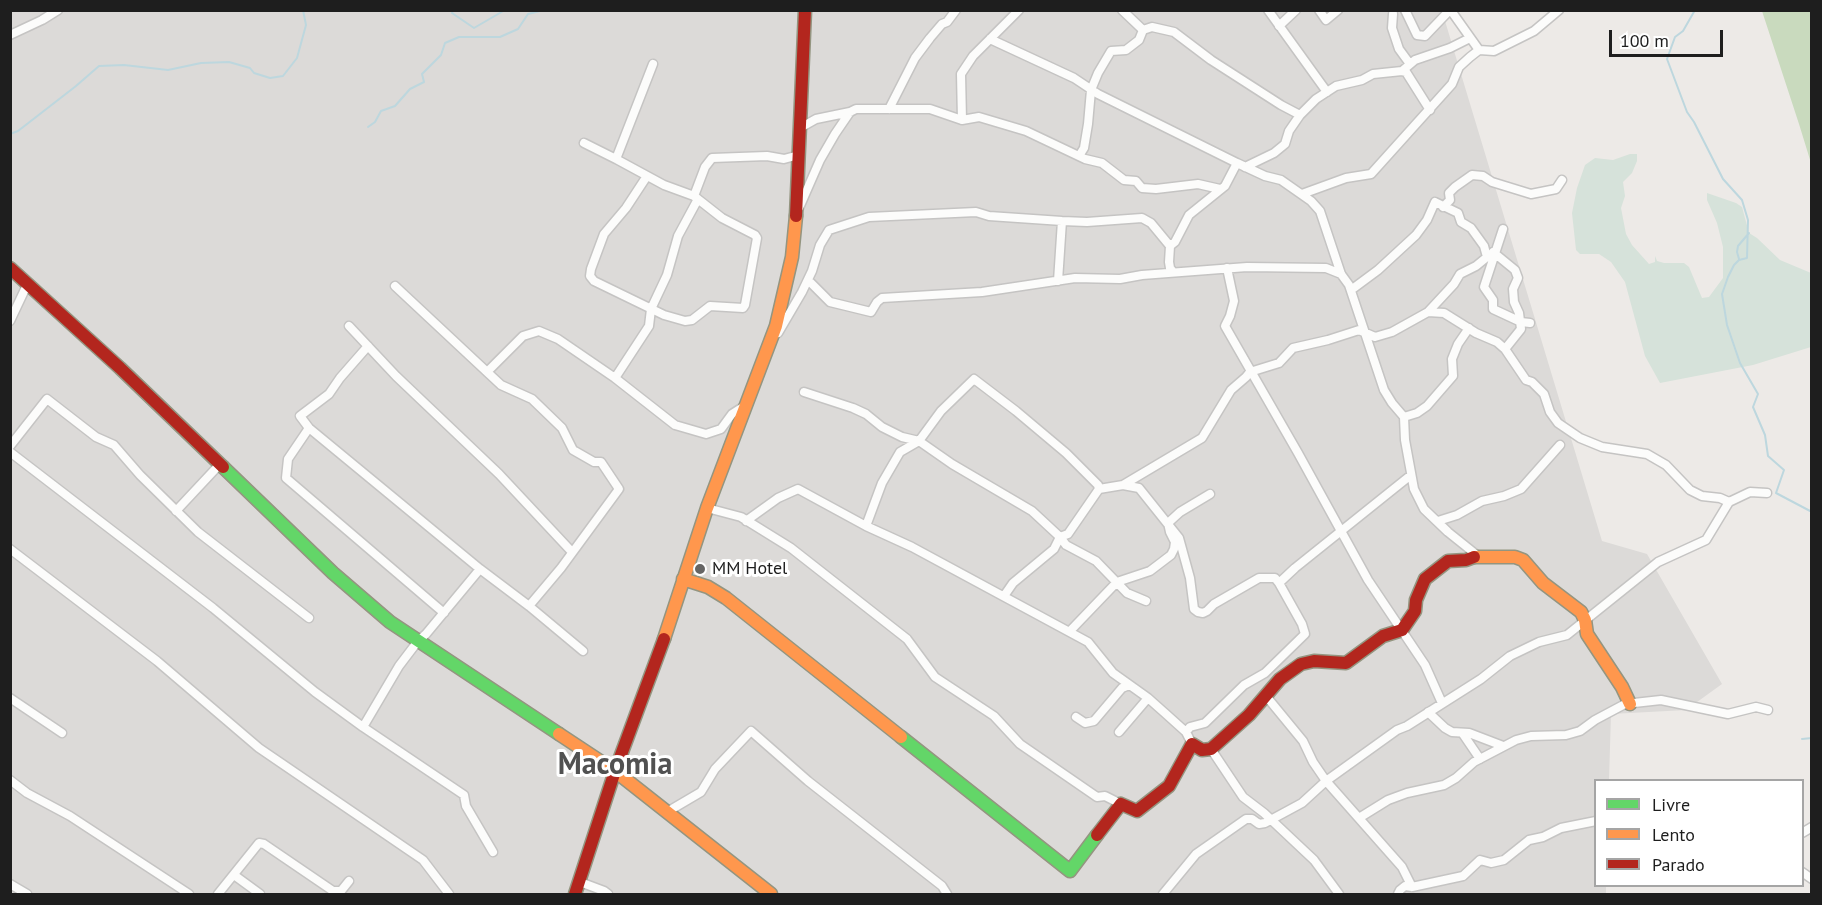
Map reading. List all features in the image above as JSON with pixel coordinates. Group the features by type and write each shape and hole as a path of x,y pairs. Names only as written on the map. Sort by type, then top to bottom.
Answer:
{"street":[{"path":"10,35 58,10"},
{"path":"575,894 615,771 653,672 707,508 776,326 792,257 796,217 805,10"},
{"path":"888,109 915,58 956,10"},
{"path":"962,120 961,74 973,56 1019,10"},
{"path":"1122,10 1143,30"},
{"path":"1268,10 1327,92"},
{"path":"1279,26 1296,10"},
{"path":"1319,10 1326,20 1338,10"},
{"path":"1405,10 1417,35 1425,36 1448,12 1452,12 1479,50"},
{"path":"1302,194 1346,178 1371,174 1452,84 1459,67 1479,50 1494,51 1534,31 1559,10"},
{"path":"1392,12 1392,28 1399,49 1410,64"},
{"path":"1078,156 1084,148 1089,124 1091,90 1111,51 1126,50 1139,40 1143,30 1152,27 1174,32 1211,60 1300,115"},
{"path":"1402,71 1425,56 1450,48 1470,38"},
{"path":"990,39 1074,78 1091,90 1241,165 1265,176 1281,180 1302,194 1320,211 1341,274 1351,290 1384,390 1392,404 1404,417 1414,489 1425,509 1448,532 1478,556"},
{"path":"616,159 653,64"},
{"path":"1170,246 1175,242 1189,215 1225,186 1241,165 1274,153 1285,144 1289,131 1300,115 1316,99 1336,86 1362,80 1373,74 1406,72 1430,110"},
{"path":"800,128 816,119 856,109 930,109 962,120 980,117 1026,131 1078,156 1102,163 1124,180 1136,181 1142,188 1156,189 1198,184 1220,189"},
{"path":"801,111 816,119"},
{"path":"796,217 820,160 850,112"},
{"path":"584,142 664,185 696,198 722,218 757,237 743,308 710,306 689,321 664,315 594,281 590,276 604,234 626,208 647,176"},
{"path":"615,378 649,326 651,309 667,275 678,236 696,198 705,167 712,158 767,156 784,159 799,155"},
{"path":"1443,207 1450,200 1449,193 1472,175 1484,176 1491,182 1531,194 1556,189 1562,180"},
{"path":"1123,485 1202,438 1231,390 1250,372 1279,363 1293,348 1359,330 1375,337 1392,332 1428,312 1454,284 1460,274 1487,257 1486,250 1471,228 1461,222 1458,213 1435,202 1416,235 1378,270 1351,290"},
{"path":"768,346 808,280 820,245 829,230 870,217 976,212 989,216 1087,222 1142,218 1170,246 1169,262 1173,272"},
{"path":"1058,281 1062,221"},
{"path":"1503,228 1484,287 1493,300 1493,309 1525,322"},
{"path":"1486,250 1496,253 1515,270 1518,278 1513,289 1514,302 1525,322"},
{"path":"10,268 100,349 358,596 390,622 615,771 771,894"},
{"path":"808,280 830,302 871,312 882,298 982,292 1075,278 1120,279 1227,268 1326,268 1341,274"},
{"path":"1227,268 1234,301 1225,326 1368,580 1425,665 1443,704"},
{"path":"10,321 27,285"},
{"path":"395,286 501,385 532,399 562,428 573,450 594,462 601,462 619,489 561,568 529,606"},
{"path":"1428,312 1444,313 1497,342 1505,349 1526,380 1532,382 1544,394 1550,412 1558,423 1580,438 1602,447 1647,454 1666,465 1690,490 1702,496 1720,498 1729,502"},
{"path":"1505,349 1525,322"},
{"path":"349,326 396,376 499,474 572,552"},
{"path":"1404,417 1417,413 1426,406 1453,376 1452,359 1468,328"},
{"path":"487,372 523,336 539,331 558,339 615,378 675,425 706,434 722,429 732,414 746,405"},
{"path":"368,346 340,378 330,394 300,416 309,429 583,651"},
{"path":"866,526 882,483 900,452 919,441 941,411 974,379 1017,411 1066,453 1098,485 1099,489"},
{"path":"804,392 853,408 866,414 882,427 902,437 919,441 952,464 1032,511 1066,545 1096,561 1127,593 1146,601"},
{"path":"10,446 47,399 96,437 114,445 176,511 229,557 309,618"},
{"path":"309,429 288,459 286,478 444,613"},
{"path":"1438,520 1457,515 1482,501 1521,489 1560,446"},
{"path":"10,452 213,608 315,692 464,795 466,806 493,852"},
{"path":"176,511 220,464"},
{"path":"1280,583 1411,475"},
{"path":"1004,596 1013,583 1054,549 1060,537 1068,534 1099,489 1123,485 1139,488 1179,538 1190,578 1194,609 1198,612 1207,611 1214,604 1259,578 1275,578 1302,624 1305,634 1265,673 1244,686 1205,723 1190,727 1186,732"},
{"path":"746,520 778,498 798,489 1071,631 1088,642 1113,673 1148,698 1186,732 1192,744 1202,750 1211,749 1238,726 1280,679 1301,664 1314,661 1346,663 1383,636 1402,630 1415,611 1416,600 1425,579 1448,561 1466,560 1478,556 1523,560 1543,583 1581,612 1587,634 1622,687 1630,704"},
{"path":"1163,894 1196,854 1246,819 1252,819 1259,824 1302,803 1326,781 1397,729 1407,726 1443,704 1481,679 1509,656 1539,642 1568,634 1658,562 1706,540 1729,502 1750,492 1767,494"},
{"path":"1168,523 1180,512 1210,494"},
{"path":"707,508 741,517 791,548 907,639 935,677 993,716 1020,744 1097,797 1105,796 1137,811 1169,786 1192,744"},
{"path":"1071,631 1117,582 1150,571 1171,555 1175,542 1168,523"},
{"path":"10,549 157,661 259,748 423,860 449,894"},
{"path":"363,727 399,666 418,640 426,634 480,569"},
{"path":"683,579 708,586 726,598 1070,871 1106,827 1121,804"},
{"path":"1076,717 1086,723 1094,721 1122,688 1129,685"},
{"path":"1266,696 1303,741 1326,781 1402,867 1412,887"},
{"path":"10,698 62,733"},
{"path":"1119,732 1148,698"},
{"path":"1359,818 1388,800 1407,793 1444,785 1480,759 1503,746 1531,736 1566,735 1580,731 1625,704 1662,700 1728,714 1756,707 1768,710"},
{"path":"1428,712 1445,728 1503,746"},
{"path":"667,812 701,792 715,769 751,731 808,781 942,886 947,894"},
{"path":"1464,734 1480,759"},
{"path":"1211,749 1243,797 1314,860 1339,894"},
{"path":"10,780 27,793 70,816 189,894"},
{"path":"1398,894 1405,886 1412,887 1463,876 1480,860 1491,863 1504,860 1529,840 1543,837 1561,828 1594,822"},
{"path":"218,894 259,843 264,844 333,891 341,891 349,881"},
{"path":"234,875 260,894"},
{"path":"580,882 608,894"},
{"path":"10,884 27,894"}],"shaded area":[{"path":"10,11 1442,11 1602,541 1647,554 1722,684 1686,710 1611,714 1609,779 1594,779 1594,887 1606,887 1606,894 11,894"},
{"path":"1637,154 1637,161 1632,173 1623,182 1625,196 1621,208 1626,234 1632,245 1649,264 1655,262 1655,256 1657,261 1664,263 1684,263 1689,267 1702,298 1709,297 1723,278 1723,247 1717,223 1707,200 1707,193 1736,203 1742,207 1749,233 1780,260 1811,273 1811,347 1753,365 1660,383 1645,356 1625,282 1611,262 1599,254 1580,254 1576,250 1572,213 1585,165 1595,158 1613,160"}],"green space":[{"path":"1762,11 1811,11 1811,163 1799,124"}],"waterway":[{"path":"10,134 18,131 99,66 124,65 168,70 201,63 229,62 250,68 254,73 270,78 283,76 297,58 306,25 303,10"},
{"path":"453,10 452,13 474,28 505,10"},
{"path":"368,127 375,122 381,111 395,106 410,89 424,82 422,74 441,55 445,43 459,37 500,37 518,29 528,14 544,10"},
{"path":"551,10 567,10"},
{"path":"667,10 672,10"},
{"path":"1695,10 1683,31 1675,37 1667,59 1687,112 1723,179 1742,200 1748,220 1747,258 1739,260 1734,265 1722,294 1727,325 1740,363 1758,394 1753,407 1765,435 1768,456 1784,470 1776,493 1812,512"},
{"path":"1739,259 1738,246 1749,233"},
{"path":"1802,739 1812,738"}],"traffic: fast":[{"path":"223,467 333,573 390,622 559,734"},
{"path":"901,737 1070,871 1097,835"}],"traffic: slow":[{"path":"664,639 707,508 776,326 792,257 796,216"},
{"path":"1474,557 1515,557 1523,560 1543,583 1581,612 1587,634 1622,687 1630,704"},
{"path":"683,579 708,587 726,598 901,737"},
{"path":"559,734 615,771 771,894"}],"traffic: jam":[{"path":"796,216 805,10"},
{"path":"10,268 120,368 223,467"},
{"path":"1097,835 1121,804 1137,811 1169,786 1192,744 1202,750 1211,749 1249,715 1280,679 1301,664 1314,661 1346,663 1383,636 1402,630 1415,611 1416,600 1425,579 1448,561 1474,557"},
{"path":"575,894 615,771 664,639"}],"place":[{"name":"MM Hotel","path":"700,569"}],"district":[{"name":"Macomia","path":"615,765"}]}
